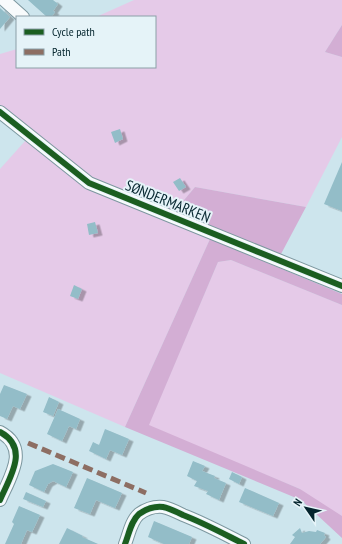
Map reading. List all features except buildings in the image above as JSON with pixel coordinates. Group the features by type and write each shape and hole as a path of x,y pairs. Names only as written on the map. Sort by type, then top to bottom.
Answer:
{"street":[{"path":"4,0 22,16"},
{"name":"SØNDERMARKEN","path":"0,112 90,183 342,286"},
{"path":"0,432 12,441 16,451 15,465 0,500"},
{"path":"125,544 133,522 142,512 155,507 164,507 204,523 244,544"}],"shaded area":[{"path":"134,0 342,0 342,25 325,52 342,57 342,137 306,207 195,187 174,212 89,179 0,106 0,54 16,49 16,68 156,68 156,16 98,16"},
{"path":"342,25 342,57 325,52"},
{"path":"26,140 88,188 210,239 125,427 0,373 0,169"},
{"path":"195,187 306,207 281,254 174,212"},
{"path":"210,239 342,294 342,305 231,260 218,262 149,425 300,489 342,516 342,538 301,500 125,427"},
{"path":"231,260 342,305 342,528 300,489 148,426 218,262"}],"marked path":[{"path":"28,443 146,493"}],"cycle path":[{"path":"0,112 89,183 342,286"},
{"path":"0,432 9,439 14,446 16,454 12,473 0,500"},
{"path":"125,544 136,517 147,509 153,507 170,509 244,544"}]}
